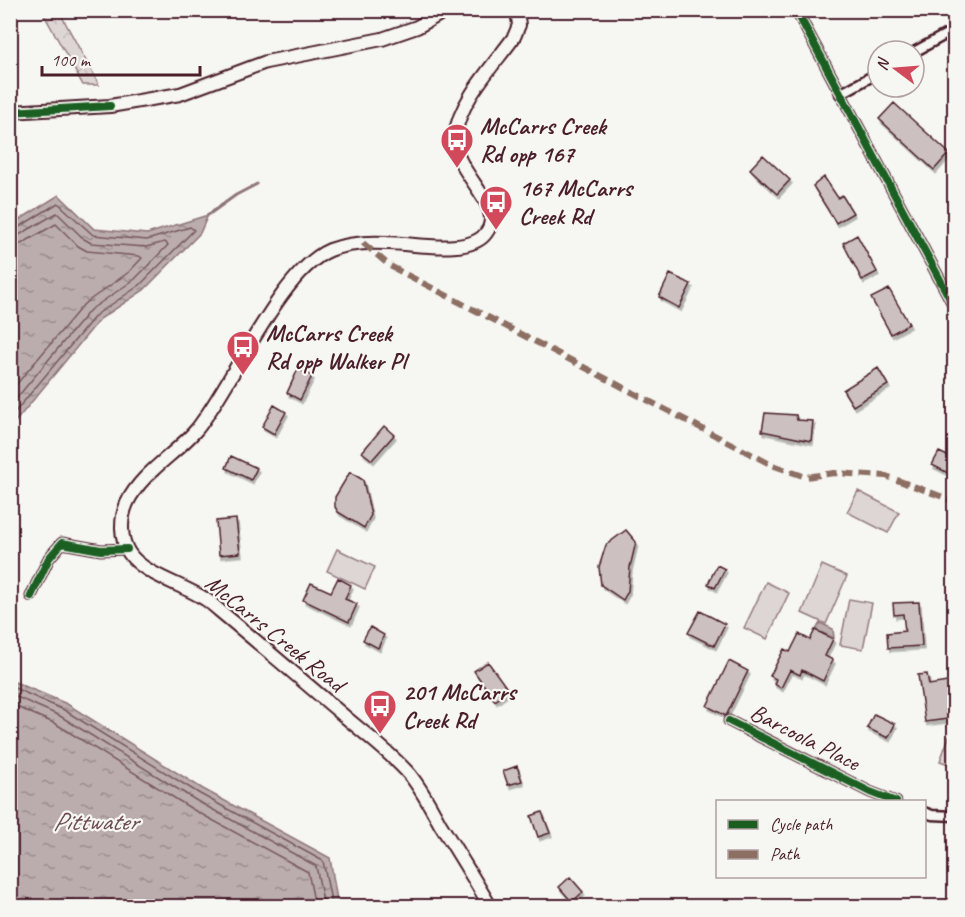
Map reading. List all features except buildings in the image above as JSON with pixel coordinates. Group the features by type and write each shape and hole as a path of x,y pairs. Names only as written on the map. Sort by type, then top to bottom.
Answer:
{"main road":[{"path":"10,112 110,106 180,94 266,62 382,39 417,27 447,10"},
{"path":"127,549 122,535 122,521 127,503 137,487 196,430 286,290 312,262 327,252 344,246 388,243 441,247 476,242 485,236 491,225 491,213 487,202 460,162 455,147 455,134 466,104 514,38 519,25 517,10"},
{"name":"McCarrs Creek Road","path":"127,549 137,564 206,599 408,773 422,792 490,906"}],"street":[{"path":"796,10 954,306"},
{"path":"926,45 954,30"},
{"path":"840,94 866,80"},
{"path":"31,596 50,558 62,543 101,550 127,549"},
{"name":"Barcoola Place","path":"729,721 870,792 893,800"},
{"path":"926,813 954,816"}],"green space":[{"path":"42,11 59,11 99,85 83,85"},
{"path":"858,491 899,512 888,533 847,512"},
{"path":"337,549 375,567 365,589 327,571"},
{"path":"822,565 847,576 826,624 802,613"},
{"path":"766,582 789,593 767,639 744,628"},
{"path":"849,599 872,603 863,649 840,645"},
{"path":"949,737 954,739 954,766 940,761"}],"water":[{"path":"59,195 94,229 147,234 208,215 200,233 144,290 100,319 11,427 11,225"},
{"path":"820,623 833,629 834,638 816,630"},
{"name":"Pittwater","path":"10,680 67,704 203,789 330,858 338,906 11,906"}],"waterway":[{"path":"208,215 236,195 257,184"}],"marked path":[{"path":"363,243 390,266 772,465 806,477 834,473 886,476 954,501"}],"cycle path":[{"path":"796,10 954,306"},
{"path":"10,112 110,106"},
{"path":"31,596 49,558 62,543 101,550 127,549"},
{"path":"729,721 870,792 891,800"}],"place":[{"name":"McCarrs Creek Rd opp 167","path":"457,169"},
{"name":"167 McCarrs Creek Rd","path":"496,231"},
{"name":"McCarrs Creek Rd opp Walker Pl","path":"243,376"},
{"name":"201 McCarrs Creek Rd","path":"380,735"}]}
